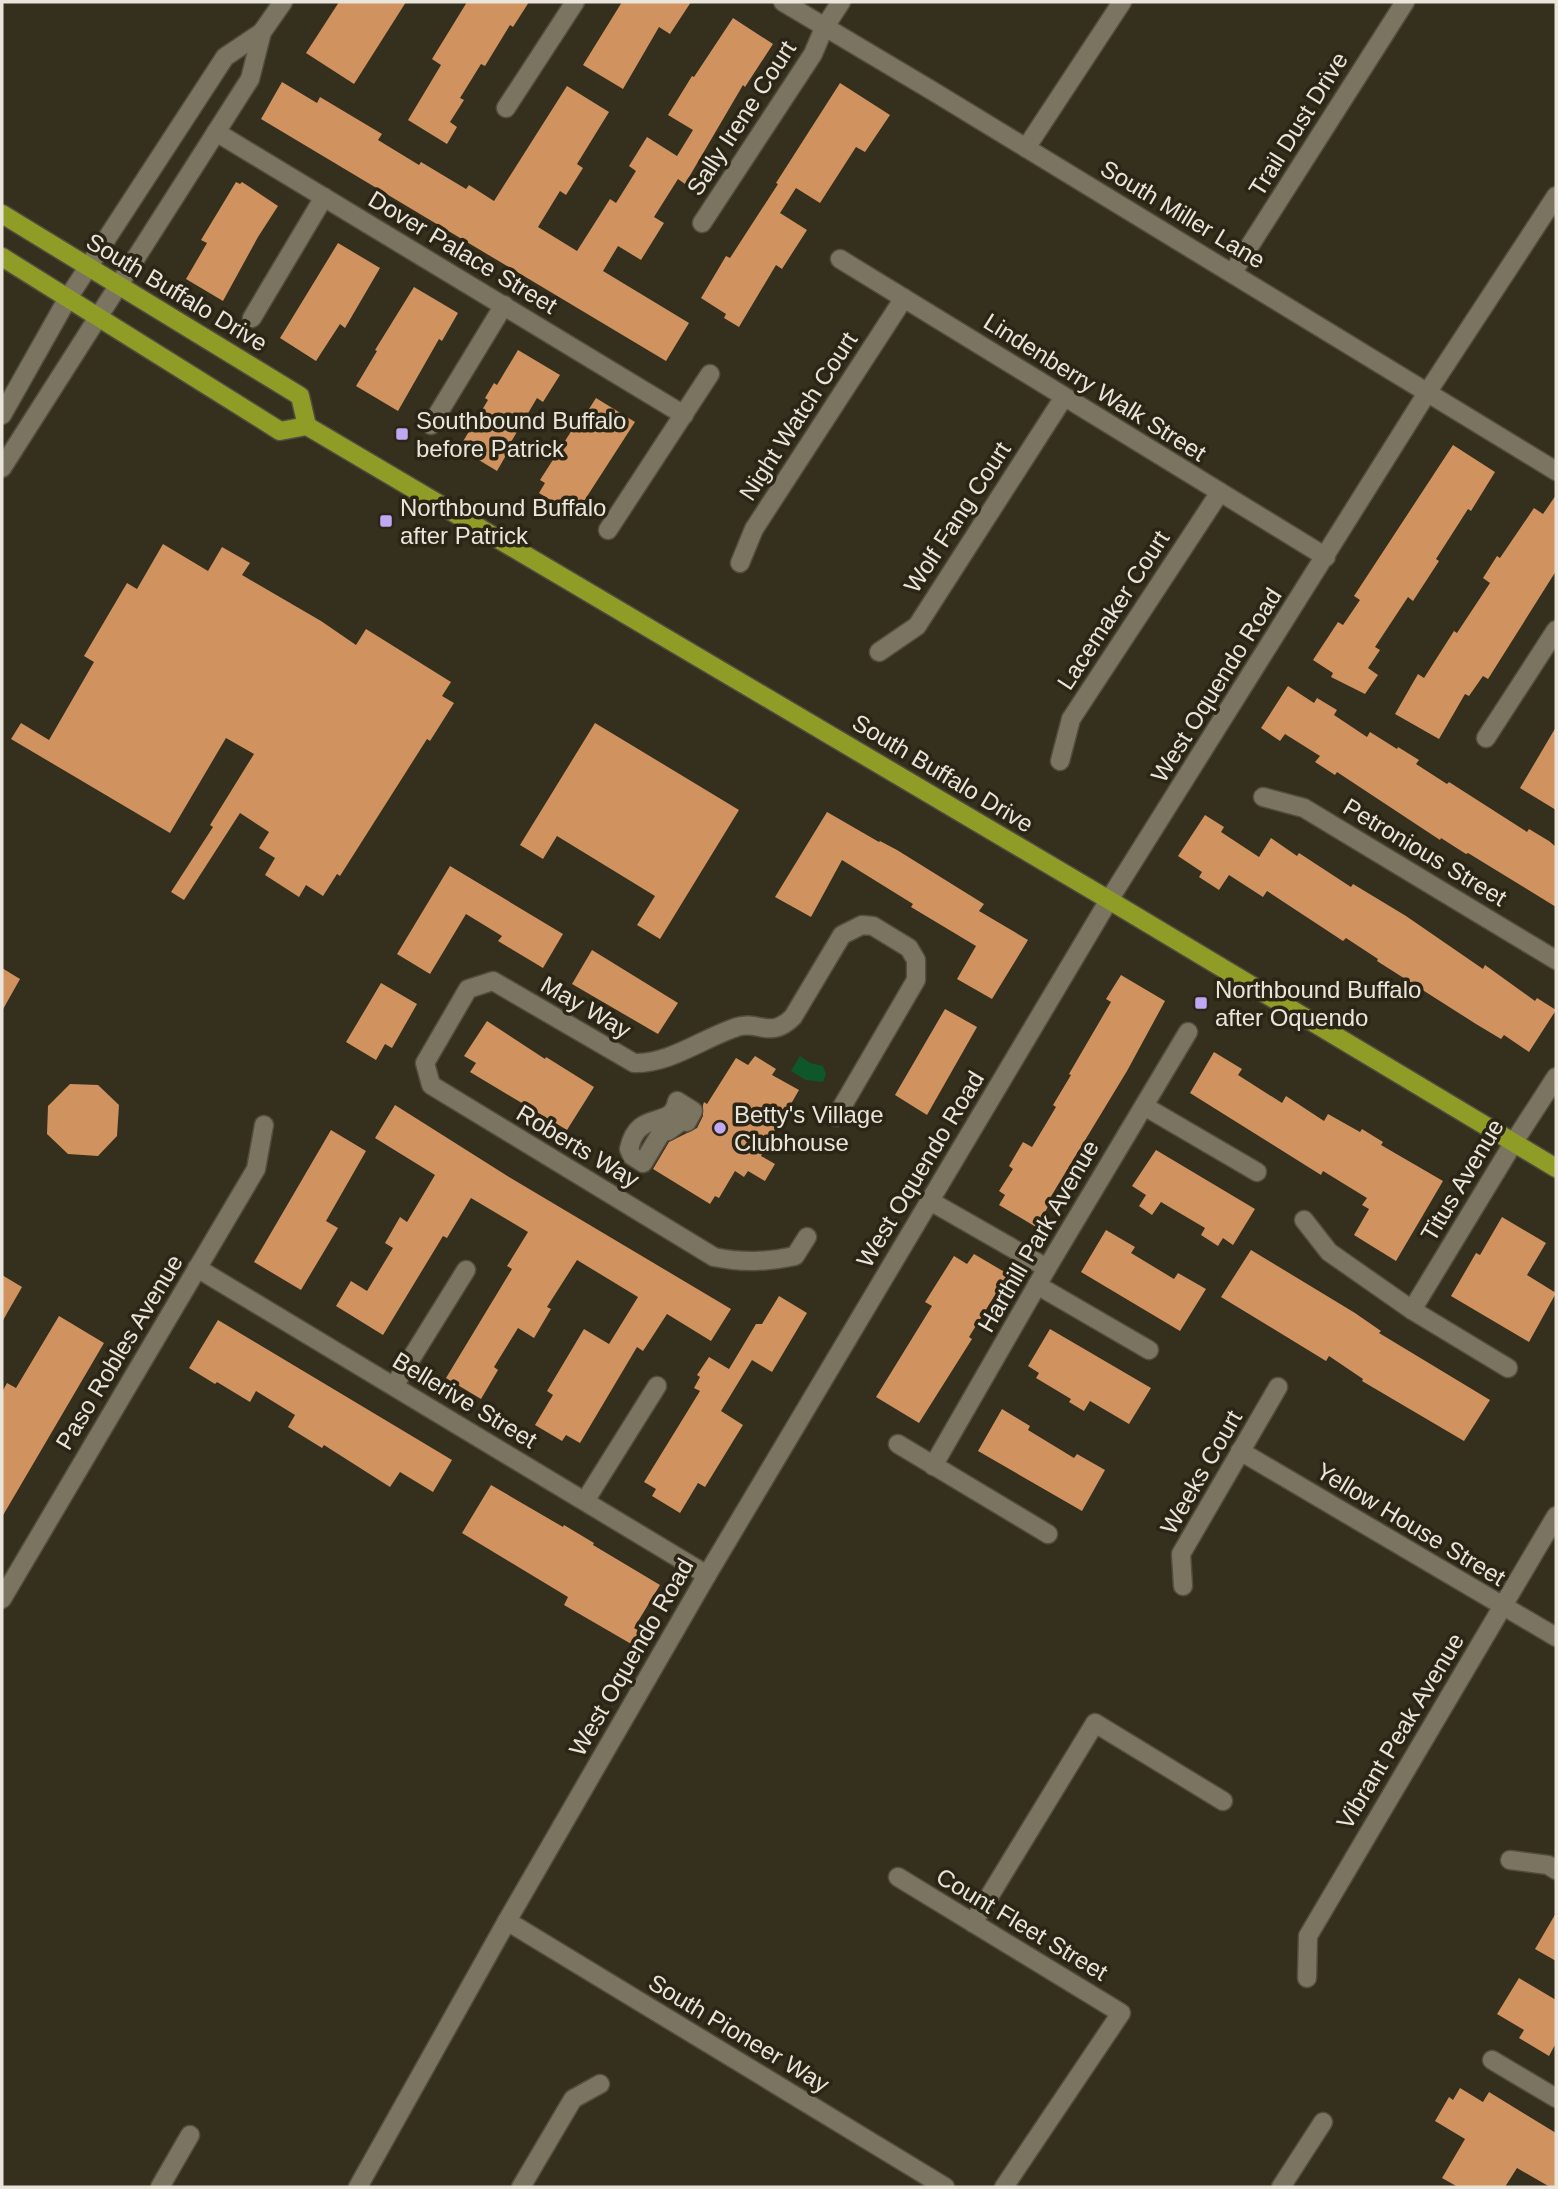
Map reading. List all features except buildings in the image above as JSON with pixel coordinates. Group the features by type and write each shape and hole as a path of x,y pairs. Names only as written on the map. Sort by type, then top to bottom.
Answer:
{"main road":[{"name":"South Buffalo Drive","path":"2,214 300,396 307,426 1555,1166"},
{"path":"2,257 280,431 307,426"}],"street":[{"path":"2,468 250,79 262,32 283,2"},
{"path":"506,108 575,2"},
{"name":"South Miller Lane","path":"783,2 1233,272 1556,471"},
{"name":"Sally Irene Court","path":"702,223 813,54 824,28 841,2"},
{"path":"1026,148 1122,2"},
{"name":"Trail Dust Drive","path":"1233,272 1405,2"},
{"path":"2,415 68,298 225,57 262,32"},
{"name":"Dover Palace Street","path":"216,132 684,415"},
{"name":"West Oquendo Road","path":"358,2187 507,1921 707,1575 1109,900 1427,393 1556,196"},
{"path":"252,318 324,197"},
{"name":"Lindenberry Walk Street","path":"840,259 1326,557"},
{"name":"Night Watch Court","path":"740,563 754,529 904,298"},
{"path":"431,425 504,304"},
{"path":"608,530 710,374"},
{"name":"Wolf Fang Court","path":"879,652 917,626 1064,397"},
{"name":"Lacemaker Court","path":"1060,761 1071,719 1220,492"},
{"path":"1486,738 1556,630"},
{"name":"Petronious Street","path":"1263,797 1304,808 1556,960"},
{"name":"May Way","path":"479,985 493,981 634,1063 651,1064 740,1026 767,1030 785,1025 793,1017 842,935 862,925 873,926 909,948 916,960 916,980 836,1117"},
{"name":"Roberts Way","path":"479,985 468,989 425,1063 431,1085 714,1257 741,1262 768,1262 795,1256 807,1237"},
{"name":"Harthill Park Avenue","path":"933,1466 1188,1032"},
{"name":"Titus Avenue","path":"1412,1310 1556,1077"},
{"path":"1144,1106 1257,1172"},
{"name":"Paso Robles Avenue","path":"2,1599 256,1169 264,1125"},
{"path":"930,1201 1047,1268"},
{"path":"1304,1220 1329,1252 1412,1310 1508,1368"},
{"name":"Bellerive Street","path":"197,1268 707,1575"},
{"path":"394,1386 466,1270"},
{"path":"1037,1285 1149,1350"},
{"path":"585,1501 657,1386"},
{"name":"Weeks Court","path":"1183,1586 1181,1554 1278,1387"},
{"path":"898,1444 1048,1534"},
{"name":"Yellow House Street","path":"1240,1451 1556,1637"},
{"name":"Vibrant Peak Avenue","path":"1307,1978 1307,1936 1556,1516"},
{"path":"973,1923 1095,1723 1223,1801"},
{"path":"1510,1860 1548,1866 1556,1870"},
{"name":"Count Fleet Street","path":"898,1877 1121,2013 1004,2187"},
{"name":"South Pioneer Way","path":"507,1921 945,2187"},
{"path":"1492,2060 1556,2098"},
{"path":"521,2187 573,2099 600,2084"},
{"path":"1281,2187 1323,2122"},
{"path":"160,2187 190,2135"}],"shaded area":[{"path":"800,1056 810,1063 823,1066 826,1074 823,1082 806,1080 791,1071"}],"place":[{"name":"Southbound Buffalo before Patrick","path":"402,434"},
{"name":"Northbound Buffalo after Patrick","path":"386,521"},
{"name":"Northbound Buffalo after Oquendo","path":"1201,1003"},
{"name":"Betty's Village Clubhouse","path":"720,1128"}]}
